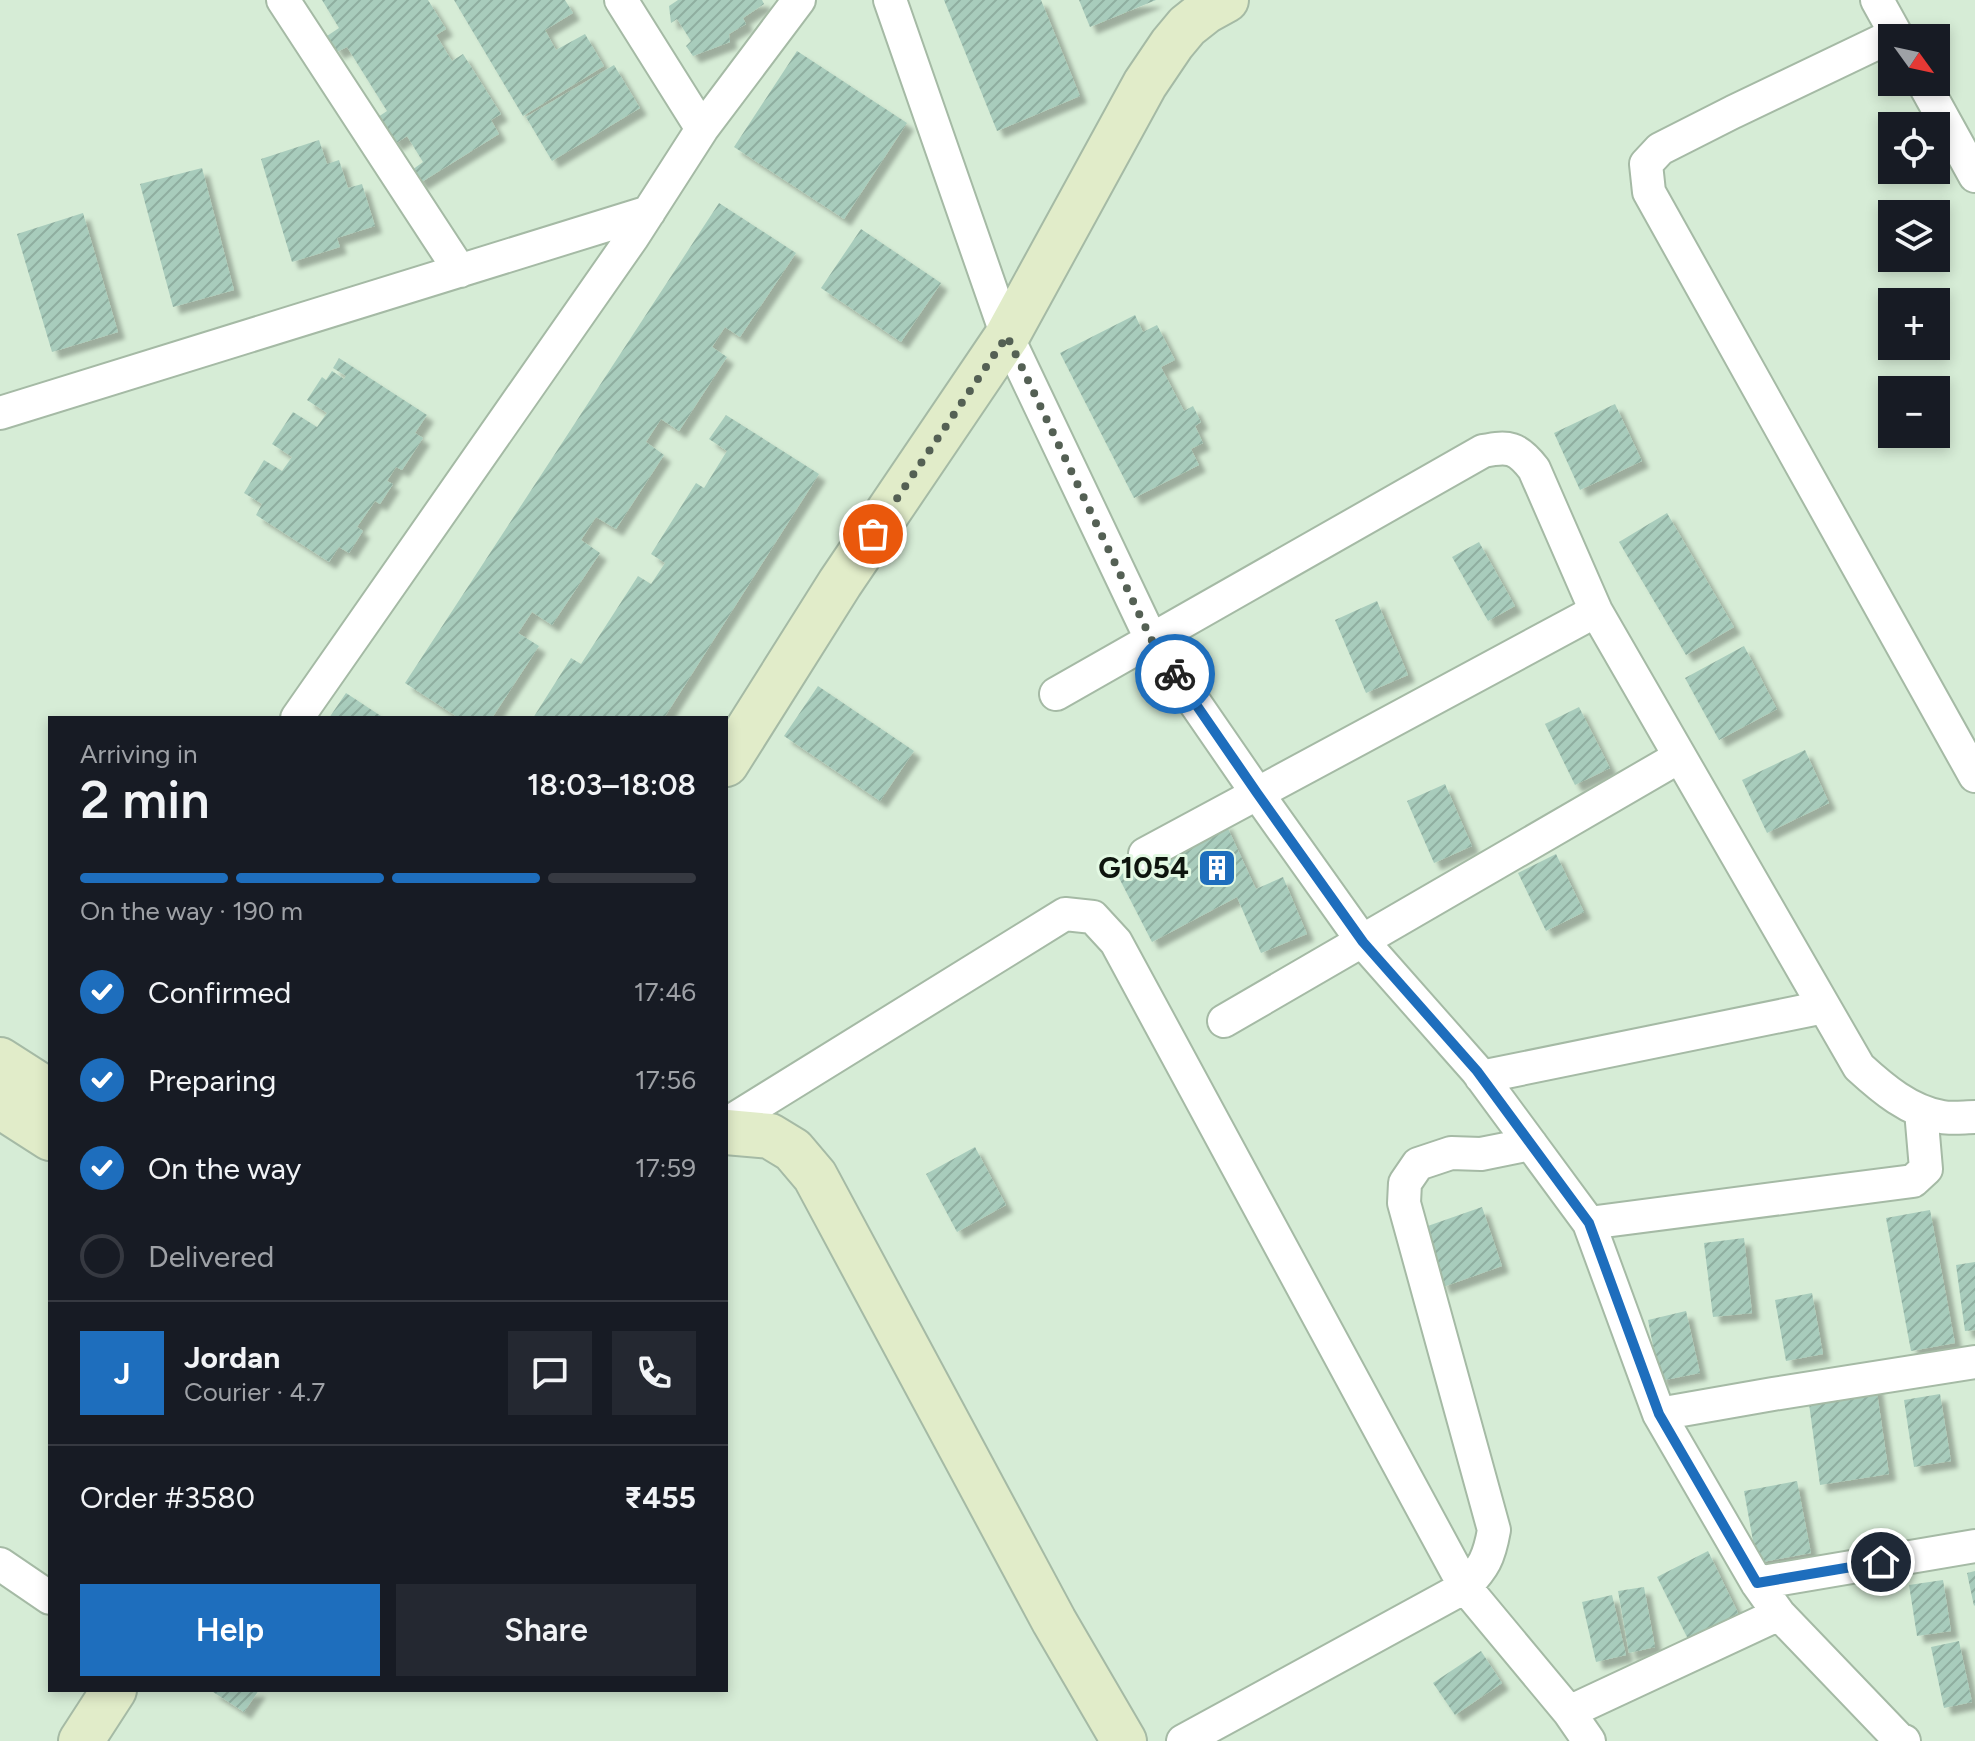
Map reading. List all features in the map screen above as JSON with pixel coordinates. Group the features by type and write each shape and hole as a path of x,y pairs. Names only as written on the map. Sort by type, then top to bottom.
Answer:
{"street":[{"path":"283,0 460,271"},
{"path":"621,0 702,129"},
{"path":"298,716 649,212 702,129 799,0"},
{"path":"890,0 1007,336 1151,639 1363,942 1481,1077 1589,1223 1659,1414 1757,1583 1779,1614 1904,1741"},
{"path":"728,761 840,583 1007,336 1145,84 1187,26 1226,0"},
{"path":"1877,0 1890,24"},
{"path":"1878,45 1660,149 1646,164 1649,192 1975,776"},
{"path":"1931,96 1975,176"},
{"path":"0,413 649,212"},
{"path":"1056,694 1483,451 1503,447 1523,454 1534,469 1596,611 1859,1067 1886,1092 1921,1111 1944,1118 1975,1117"},
{"path":"1145,854 1596,611"},
{"path":"1224,1021 1679,757"},
{"path":"728,1123 1065,914 1093,917 1116,942 1465,1587 1569,1712 1589,1741"},
{"path":"1481,1077 1824,1007"},
{"path":"0,1060 48,1091"},
{"path":"0,1106 48,1137"},
{"path":"1589,1223 1913,1181 1926,1169 1921,1111"},
{"path":"728,1132 770,1136 793,1150 815,1176 1054,1621 1124,1741"},
{"path":"1183,1741 1465,1587 1480,1571 1490,1551 1494,1530 1404,1203 1405,1183 1418,1164 1451,1153 1481,1154 1531,1144"},
{"path":"1659,1414 1975,1362"},
{"path":"1757,1583 1975,1546"},
{"path":"0,1564 48,1597"},
{"path":"1569,1712 1779,1614"},
{"path":"81,1741 113,1692"}],"building":[{"path":"322,0 428,0 446,29 436,35 452,61 463,54 501,114 491,120 499,134 420,183 412,170 423,162 407,136 395,144 378,117 387,111 347,47 337,52 327,36 339,28"},
{"path":"454,0 565,0 573,13 545,30 556,50 585,34 604,66 523,116"},
{"path":"678,0 762,0 764,4 743,18 746,24 729,34 730,42 693,56 686,46 691,41 677,19 671,23 669,6"},
{"path":"944,0 1041,0 1080,96 997,131"},
{"path":"1079,0 1156,0 1090,27"},
{"path":"797,51 907,123 844,219 734,147"},
{"path":"614,65 640,108 552,161 526,117"},
{"path":"319,140 327,164 339,160 348,188 362,184 375,226 337,238 340,247 292,262 261,159"},
{"path":"202,168 234,290 173,307 140,184"},
{"path":"719,203 796,253 740,337 725,327 712,347 727,357 679,431 661,419 646,442 664,455 616,529 596,517 581,540 600,553 552,625 532,612 518,633 539,646 493,716 456,716 405,683"},
{"path":"83,213 118,332 52,352 17,234"},
{"path":"861,229 941,283 901,342 821,288"},
{"path":"1135,315 1143,332 1157,325 1175,360 1161,367 1184,411 1193,406 1201,422 1195,426 1203,443 1191,449 1199,465 1134,498 1060,353"},
{"path":"339,358 427,415 415,433 423,438 402,470 396,467 387,481 393,484 380,504 375,501 357,527 363,531 349,553 339,547 329,562 256,515 262,504 244,493 264,460 282,471 292,457 272,444 293,412 317,427 327,413 307,400 322,377 326,380 332,371 344,379 346,376 333,368"},
{"path":"1615,404 1642,461 1580,490 1554,433"},
{"path":"726,415 819,474 665,716 534,716 571,658 581,664 638,576 651,584 665,563 651,554 696,483 704,488 727,451 709,439"},
{"path":"1667,513 1734,627 1686,655 1619,542"},
{"path":"1479,542 1515,606 1488,621 1452,557"},
{"path":"1377,601 1408,675 1366,693 1335,620"},
{"path":"1744,646 1777,709 1719,740 1685,678"},
{"path":"818,686 914,751 880,801 784,736"},
{"path":"346,693 381,716 330,716"},
{"path":"1579,707 1610,768 1575,785 1545,724"},
{"path":"1805,750 1829,803 1767,833 1742,780"},
{"path":"1445,784 1472,846 1434,863 1407,801"},
{"path":"1225,822 1256,889 1283,877 1307,934 1261,953 1237,897 1152,942 1118,876"},
{"path":"1556,854 1584,912 1546,931 1518,873"},
{"path":"975,1147 1006,1205 957,1232 926,1174"},
{"path":"1482,1207 1502,1266 1443,1287 1422,1228"},
{"path":"1930,1210 1955,1343 1911,1351 1886,1218"},
{"path":"1744,1238 1752,1313 1713,1317 1704,1243"},
{"path":"1975,1262 1975,1330 1965,1331 1956,1265"},
{"path":"1812,1293 1823,1354 1786,1361 1775,1300"},
{"path":"1686,1311 1700,1373 1660,1381 1648,1320"},
{"path":"1875,1379 1889,1474 1820,1485 1807,1389"},
{"path":"1940,1394 1951,1461 1914,1467 1904,1400"},
{"path":"1797,1481 1811,1553 1757,1563 1744,1491"},
{"path":"1708,1551 1742,1621 1691,1645 1657,1577"},
{"path":"1975,1571 1975,1605 1974,1606 1967,1573"},
{"path":"1943,1580 1951,1631 1917,1636 1909,1585"},
{"path":"1644,1587 1655,1647 1629,1653 1618,1591"},
{"path":"1612,1595 1626,1655 1596,1662 1582,1602"},
{"path":"1959,1641 1972,1702 1944,1708 1931,1647"},
{"path":"1481,1651 1502,1683 1455,1715 1433,1683"},
{"path":"213,1692 258,1692 244,1712"}],"way so far":[{"path":"873,534 1007,336 1151,639 1175,674"}],"place":[{"name":"G1054","path":"1217,868"}],"route":[{"path":"1175,674 1363,942 1477,1071 1589,1223 1659,1414 1757,1583 1881,1562"}]}
